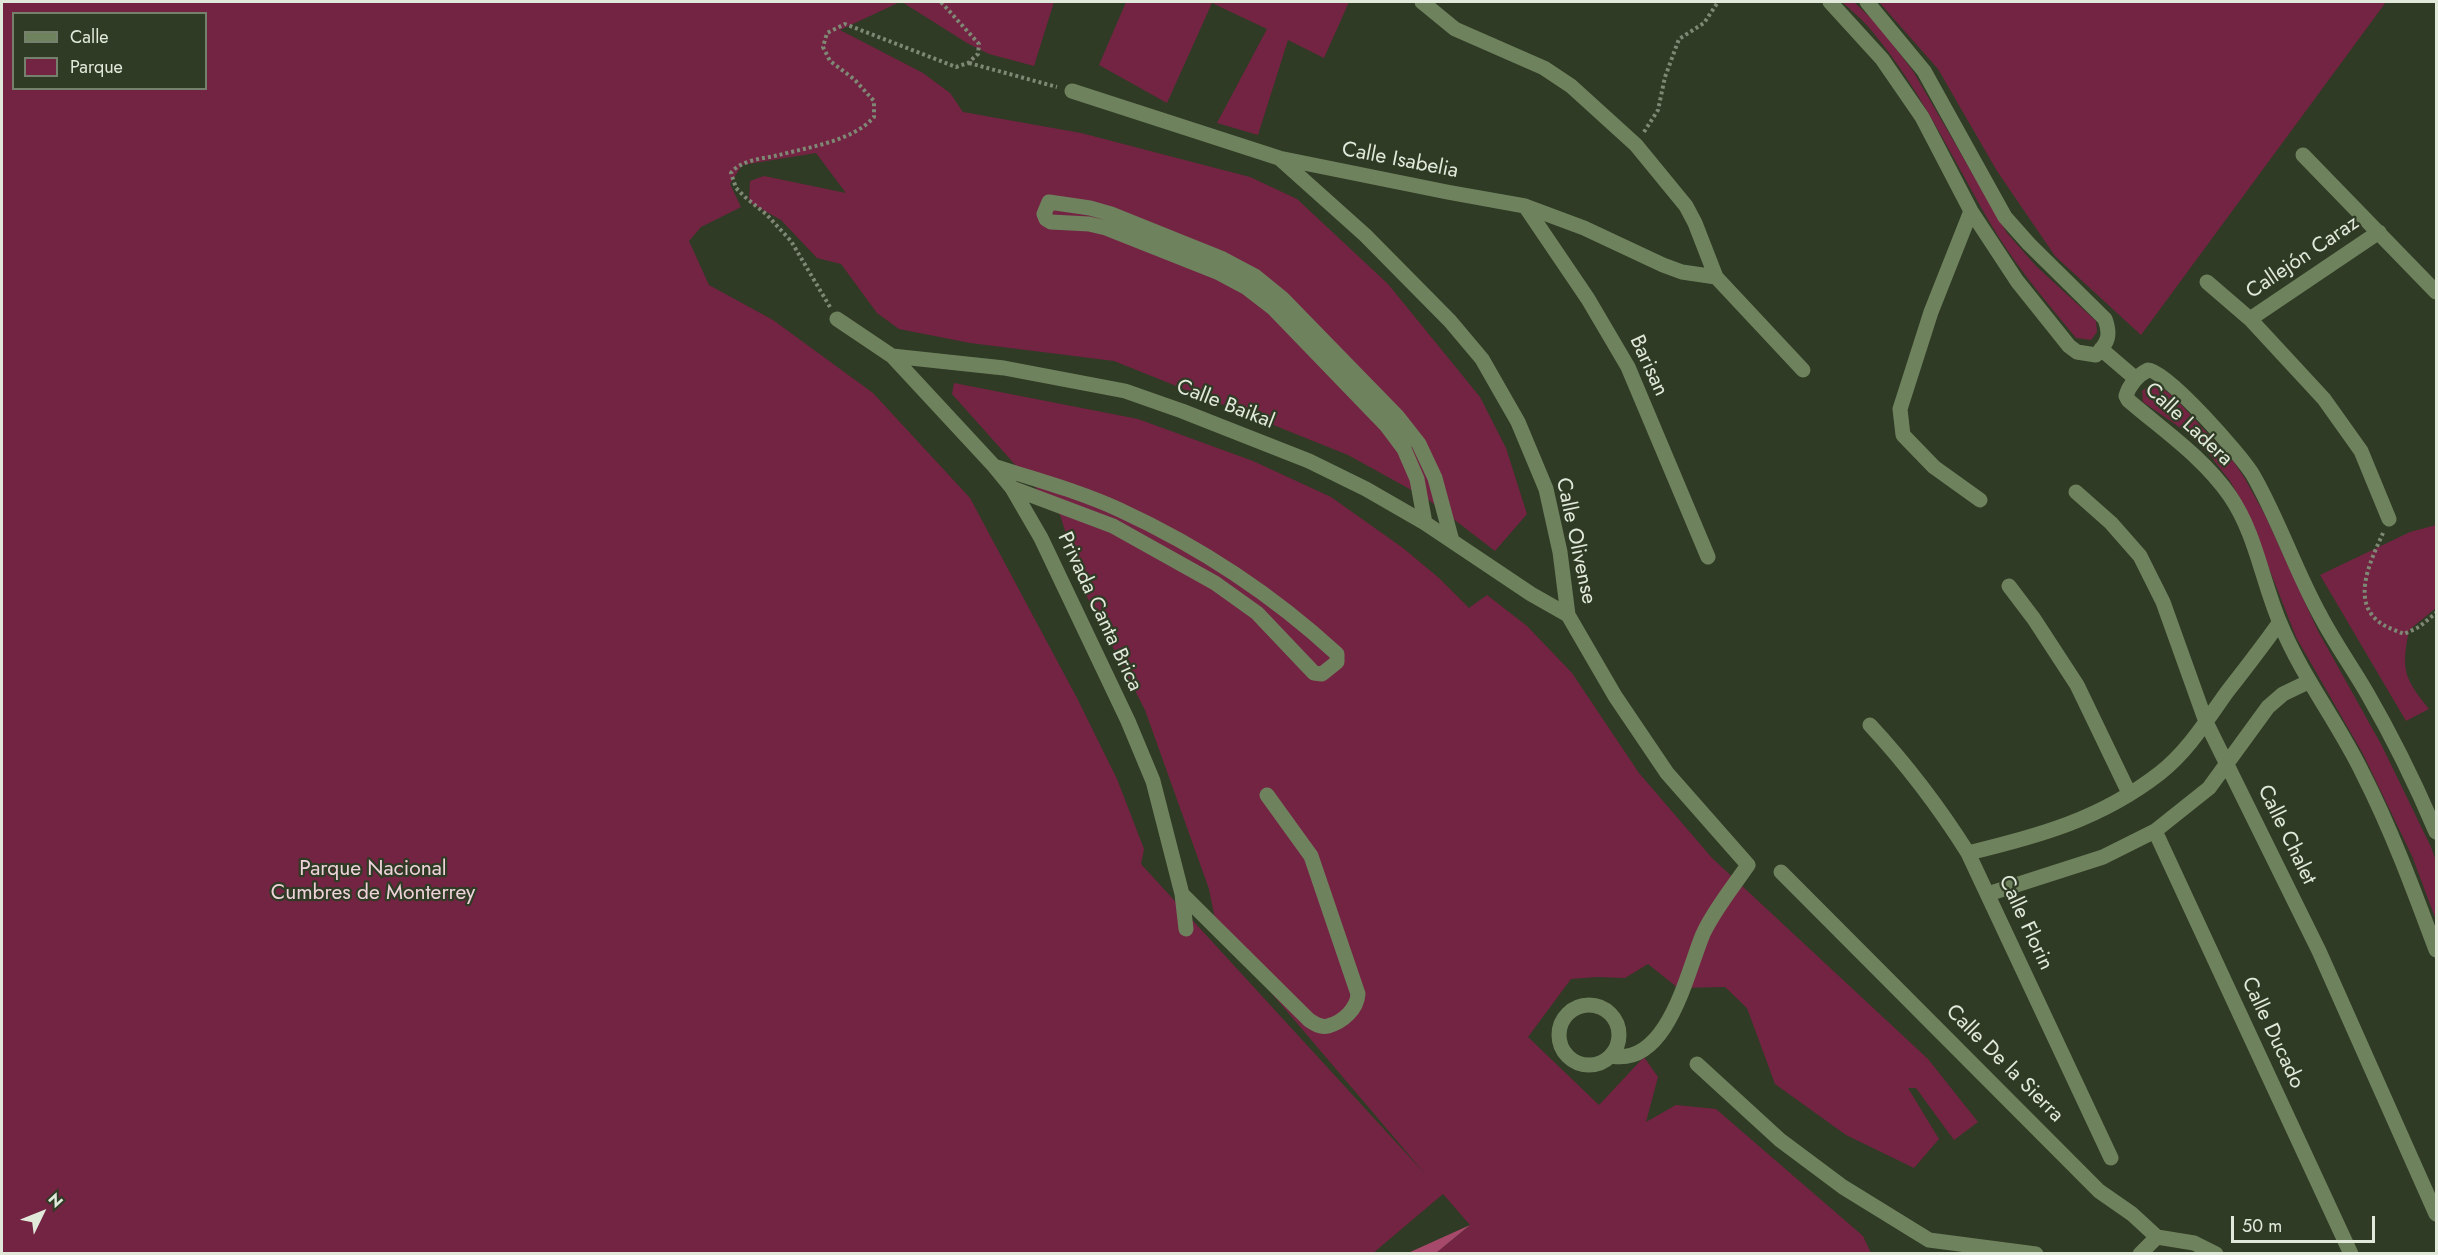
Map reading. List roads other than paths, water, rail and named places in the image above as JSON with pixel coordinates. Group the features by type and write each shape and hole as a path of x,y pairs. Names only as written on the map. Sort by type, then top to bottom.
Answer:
{"street":[{"path":"1422,2 1455,29 1544,68 1571,86 1636,145 1686,206 1716,277 1803,370"},
{"path":"1830,2 1882,59 1922,117 1971,211 2017,282 2069,346 2086,355 2096,355 2109,335 2105,319 2005,217 1923,71 1867,2"},
{"name":"Calle Isabelia","path":"1072,91 1279,158 1525,206 1584,228 1663,265 1682,272 1716,277"},
{"path":"2303,155 2436,291"},
{"name":"Calle Olivense","path":"1279,158 1365,235 1450,321 1482,359 1518,422 1546,489 1560,552 1568,615 1615,696 1667,773 1748,865 1704,932 1679,1001 1660,1034 1639,1052 1621,1057 1611,1056"},
{"path":"1425,523 1417,479 1404,449 1386,425 1273,308 1247,288 1217,272 1106,228 1089,224 1051,222 1044,214 1046,206 1052,202 1111,214 1223,258 1255,276 1282,298 1397,416 1419,444 1435,478 1452,541"},
{"name":"Barisan","path":"1525,206 1588,299 1628,367 1708,557"},
{"path":"1971,211 1931,312 1900,410 1903,435 1934,467 1980,500"},
{"name":"Callejón Caraz","path":"2250,319 2379,232"},
{"path":"2207,282 2250,319 2324,399 2361,450 2389,519"},
{"name":"Calle Baikal","path":"837,319 892,356 1004,368 1125,391 1309,461 1366,489 1425,523 1531,594 1568,615"},
{"path":"2101,349 2136,379"},
{"name":"Privada Canta Brica","path":"892,356 1012,488 1059,572 1149,771 1182,894 1186,929"},
{"name":"Calle Ladera","path":"2436,832 2417,787 2368,695 2319,614 2252,473 2202,413 2159,374 2148,370 2136,379 2128,389 2126,396 2207,467 2231,497 2247,526 2279,622 2308,682 2363,773 2401,859 2436,950"},
{"path":"994,466 1082,494 1121,510 1184,545 1242,580 1306,625 1337,654 1337,662 1322,674 1314,673 1257,612 1215,583 1113,526 1012,488"},
{"name":"Calle Chalet","path":"2076,492 2111,523 2140,556 2163,602 2206,722 2319,951 2436,1214"},
{"path":"2009,586 2077,685 2129,794"},
{"path":"1968,853 2029,839 2079,821 2109,808 2161,772 2194,740 2279,622"},
{"path":"1988,894 2103,857 2155,831 2209,788 2268,707 2283,694 2308,682"},
{"name":"Calle Florin","path":"1870,725 1901,758 1934,801 1968,853 2111,1158"},
{"path":"1182,894 1309,1020 1319,1026 1328,1026 1352,1012 1357,1004 1358,994 1311,856 1267,795"},
{"name":"Calle Ducado","path":"2155,831 2351,1254"},
{"name":"Calle De la Sierra","path":"1781,872 2099,1191 2132,1214 2157,1237"},
{"path":"1583,1005 1593,1005 1610,1013 1619,1029 1619,1039 1611,1056 1595,1065 1576,1063 1568,1057 1559,1041 1559,1031 1567,1014 1583,1005"},
{"path":"1696,1064 1798,1154 1928,1247 2036,1254"},
{"path":"2140,1254 2157,1237"},
{"path":"2153,1254 2157,1237"},
{"path":"2157,1237 2194,1243 2216,1254"}],"park label":[{"name":"Parque Nacional Cumbres de Monterrey","path":"373,882"}]}
